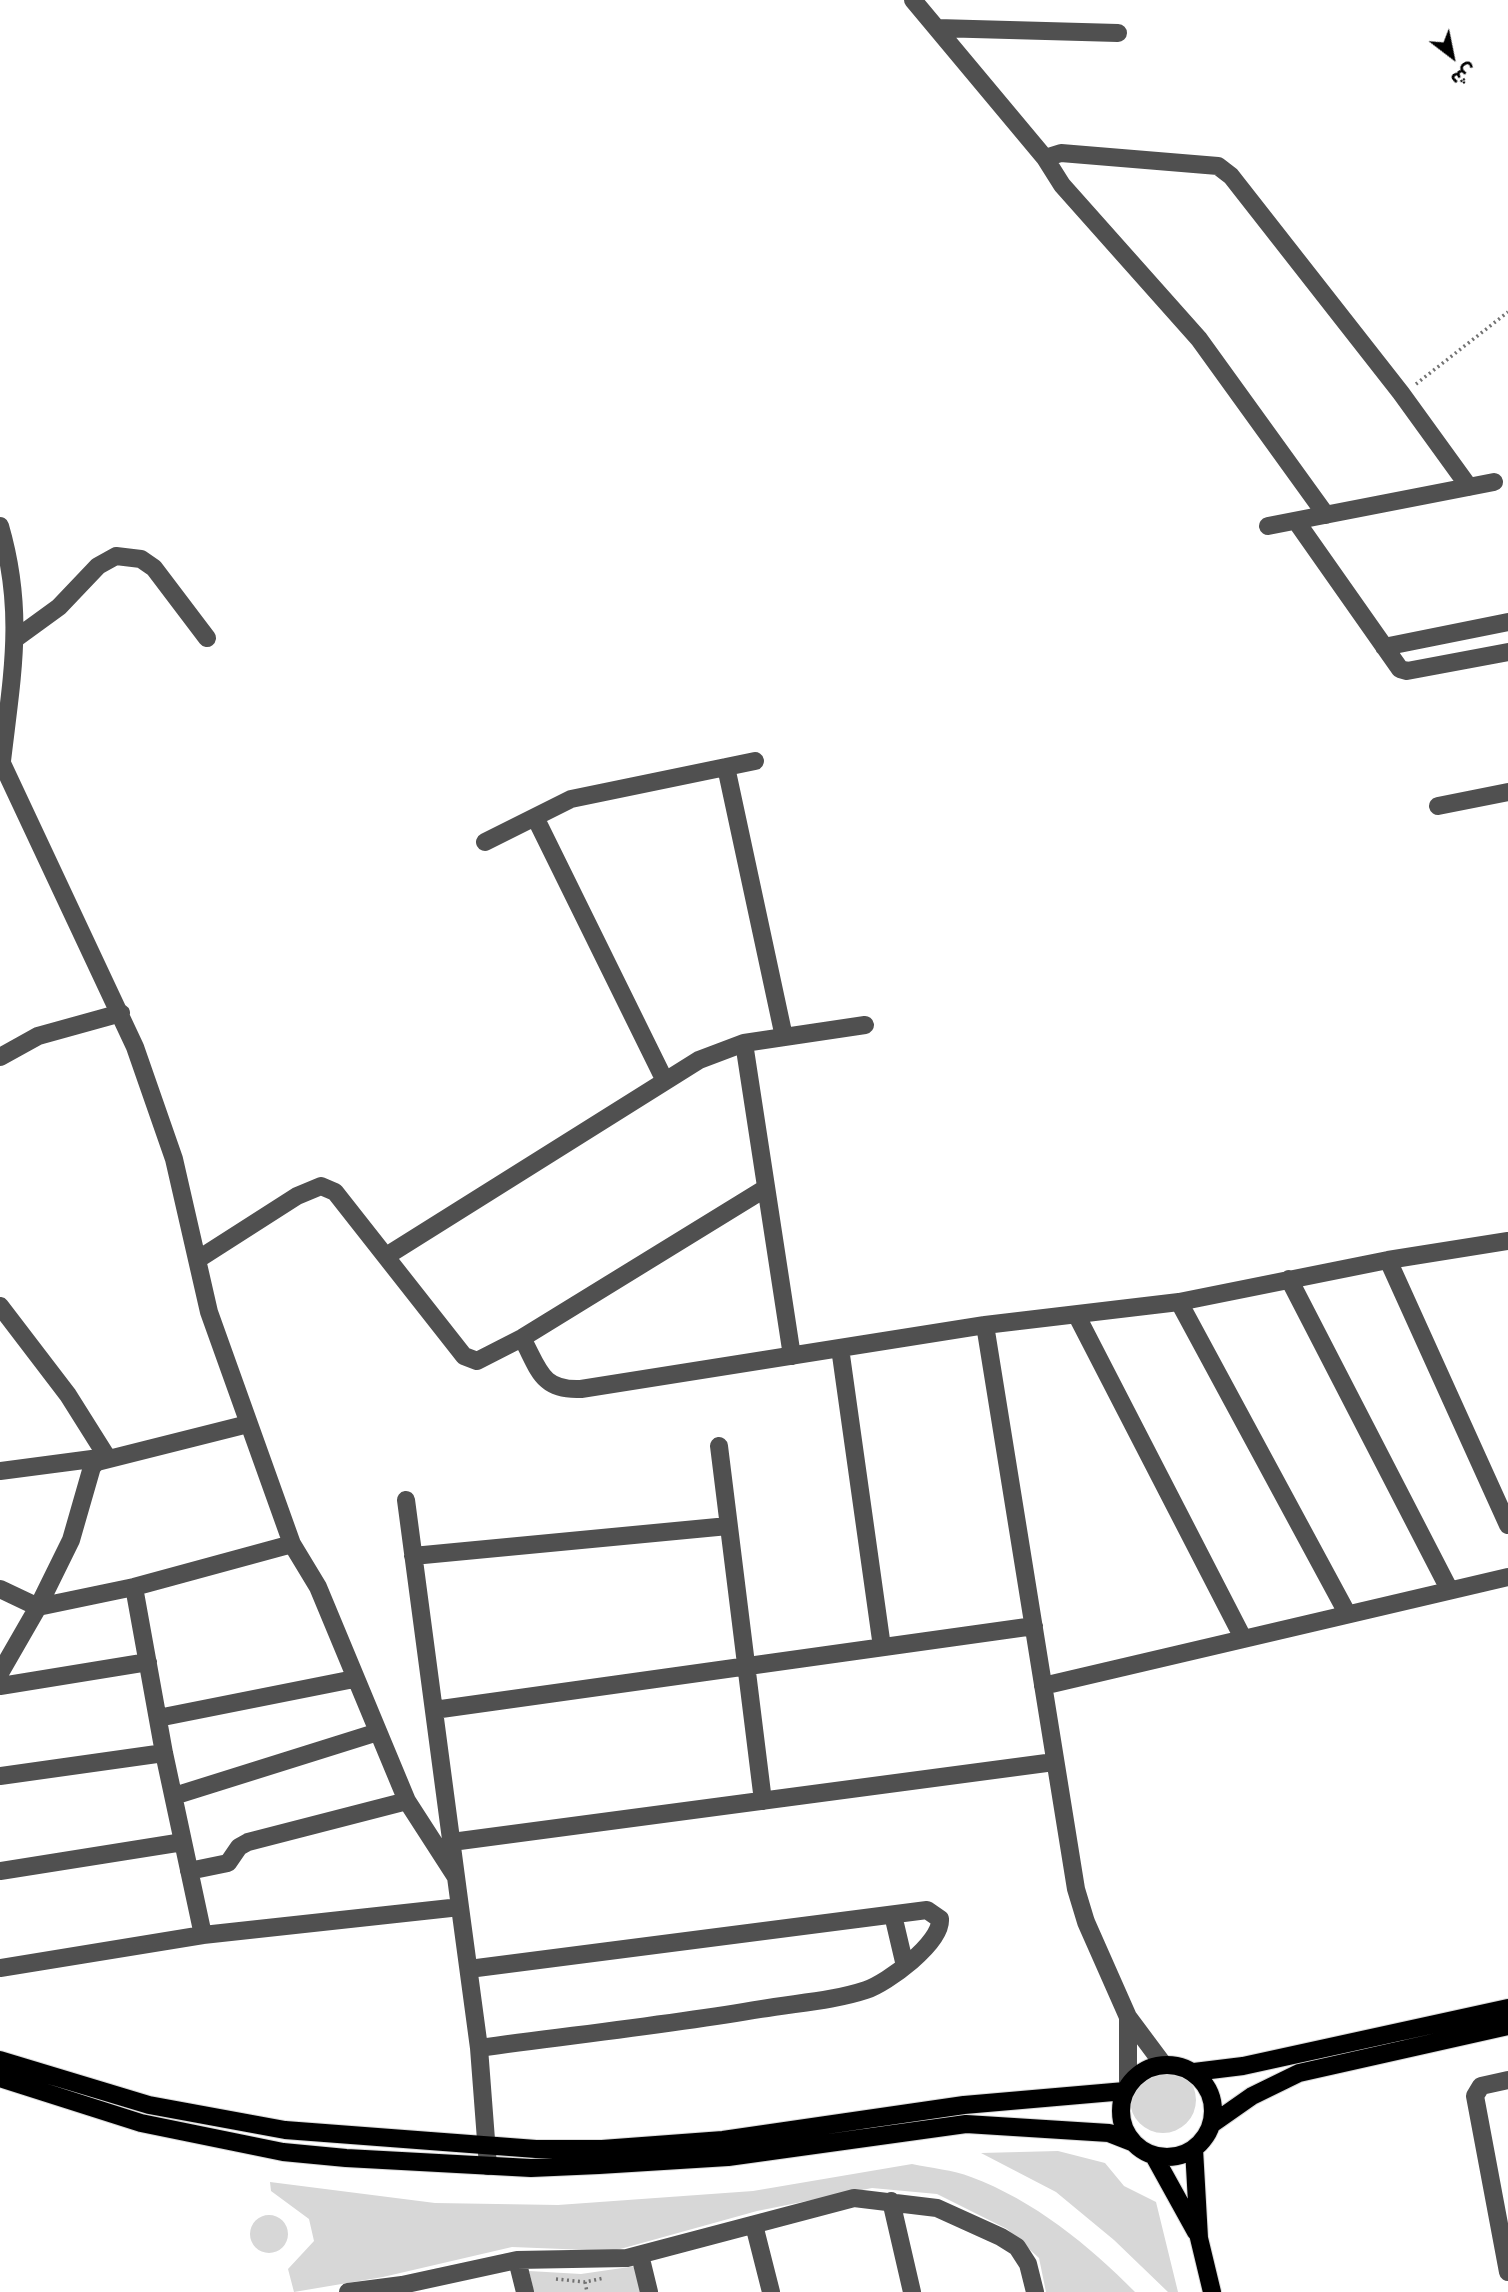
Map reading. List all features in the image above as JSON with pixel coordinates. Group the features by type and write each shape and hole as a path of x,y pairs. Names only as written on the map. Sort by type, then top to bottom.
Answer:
{"main road":[{"path":"1194,2072 1243,2066 1508,2008"},
{"path":"1154,2156 1174,2157 1194,2149 1212,2124 1252,2096 1298,2073 1508,2026"},
{"path":"0,2060 149,2105 285,2130 487,2147 602,2149 723,2140 964,2105 1126,2088 1149,2068 1163,2064 1179,2065 1194,2072 1211,2095 1212,2124"},
{"path":"0,2078 87,2108 214,2140 346,2158 488,2166 531,2168 729,2157 967,2124 1110,2133 1132,2142 1154,2156 1199,2238"},
{"path":"1126,2088 1122,2117 1132,2142"},
{"path":"1194,2149 1199,2238 1212,2292"}],"street":[{"path":"913,0 1045,158 1062,186 1199,339 1326,516"},
{"path":"937,27 1118,33"},
{"path":"1045,158 1061,153 1218,166 1231,176 1403,395 1469,487"},
{"path":"1268,526 1494,482"},
{"path":"1296,522 1384,647 1400,669 1407,671 1508,652 1501,623 1384,647"},
{"path":"0,526 15,594 15,639 1,760 121,1013 174,1159 209,1312 292,1544 318,1587 407,1801 456,1877"},
{"path":"15,639 59,607 98,566 116,556 141,559 154,568 207,638"},
{"path":"485,842 571,799 755,761"},
{"path":"726,767 784,1037"},
{"path":"1438,806 1508,792"},
{"path":"535,817 664,1081"},
{"path":"0,1057 38,1036 121,1013"},
{"path":"388,1255 699,1060 744,1044 864,1025"},
{"path":"744,1044 792,1356"},
{"path":"197,1260 297,1196 321,1186 335,1192 388,1255 464,1356 477,1361 522,1338 766,1188"},
{"path":"522,1338 546,1381 564,1390 985,1325 1179,1302 1388,1260 1508,1241"},
{"path":"1388,1260 1508,1525"},
{"path":"1289,1279 1449,1589"},
{"path":"1179,1302 1346,1613"},
{"path":"0,1306 68,1395 107,1457"},
{"path":"1077,1316 1243,1638"},
{"path":"985,1325 1080,1904 1128,2017 1163,2064"},
{"path":"841,1348 882,1647"},
{"path":"0,1471 107,1457 248,1424"},
{"path":"719,1446 744,1666 763,1801"},
{"path":"0,1674 38,1607 71,1540 92,1467 107,1457"},
{"path":"406,1500 479,2048 488,2166"},
{"path":"413,1556 727,1526"},
{"path":"0,1588 38,1607 134,1587 292,1544"},
{"path":"1043,1686 1508,1577"},
{"path":"134,1587 164,1754 203,1935"},
{"path":"434,1710 1034,1626"},
{"path":"0,1686 148,1662"},
{"path":"158,1718 354,1679"},
{"path":"174,1796 378,1732"},
{"path":"0,1776 164,1754"},
{"path":"452,1842 1055,1762"},
{"path":"189,1871 228,1863 239,1847 248,1842 328,1819 407,1801"},
{"path":"0,1871 183,1842"},
{"path":"0,1968 203,1935 460,1907"},
{"path":"469,1969 927,1910 936,1913 940,1919 936,1935 905,1966 886,1981 850,1994 730,2014 479,2048"},
{"path":"893,1915 905,1966"},
{"path":"1126,2088 1128,2017"},
{"path":"1508,2080 1480,2086 1475,2096 1502,2203 1508,2272"},
{"path":"348,2292 403,2289 517,2260 586,2257 613,2259 640,2255 854,2198 937,2208 1017,2247 1028,2264 1035,2292"},
{"path":"891,2201 912,2292"},
{"path":"754,2225 771,2292"},
{"path":"640,2255 649,2292"},
{"path":"517,2260 525,2292"}],"path":[{"path":"1403,395 1508,312"},
{"path":"547,2279 585,2282 609,2277"},
{"path":"585,2282 587,2292"}],"shaded area":[{"path":"1169,2067 1187,2076 1194,2087 1194,2113 1187,2124 1176,2131 1157,2133 1139,2124 1132,2113 1130,2094 1139,2076 1150,2069"},
{"path":"1058,2151 1105,2163 1124,2186 1156,2202 1178,2292 1168,2292 1114,2240 1056,2192 981,2153"},
{"path":"912,2164 964,2175 1016,2198 1079,2241 1135,2292 1046,2292 1039,2258 1007,2229 937,2194 872,2188 757,2211 613,2251 512,2247 383,2277 294,2292 288,2269 314,2241 309,2219 271,2191 270,2182 435,2203 558,2205 753,2191"},
{"path":"269,2215 283,2220 288,2234 283,2248 269,2253 255,2248 250,2234 255,2220"},
{"path":"636,2266 643,2292 534,2292 529,2271 581,2274"}]}
